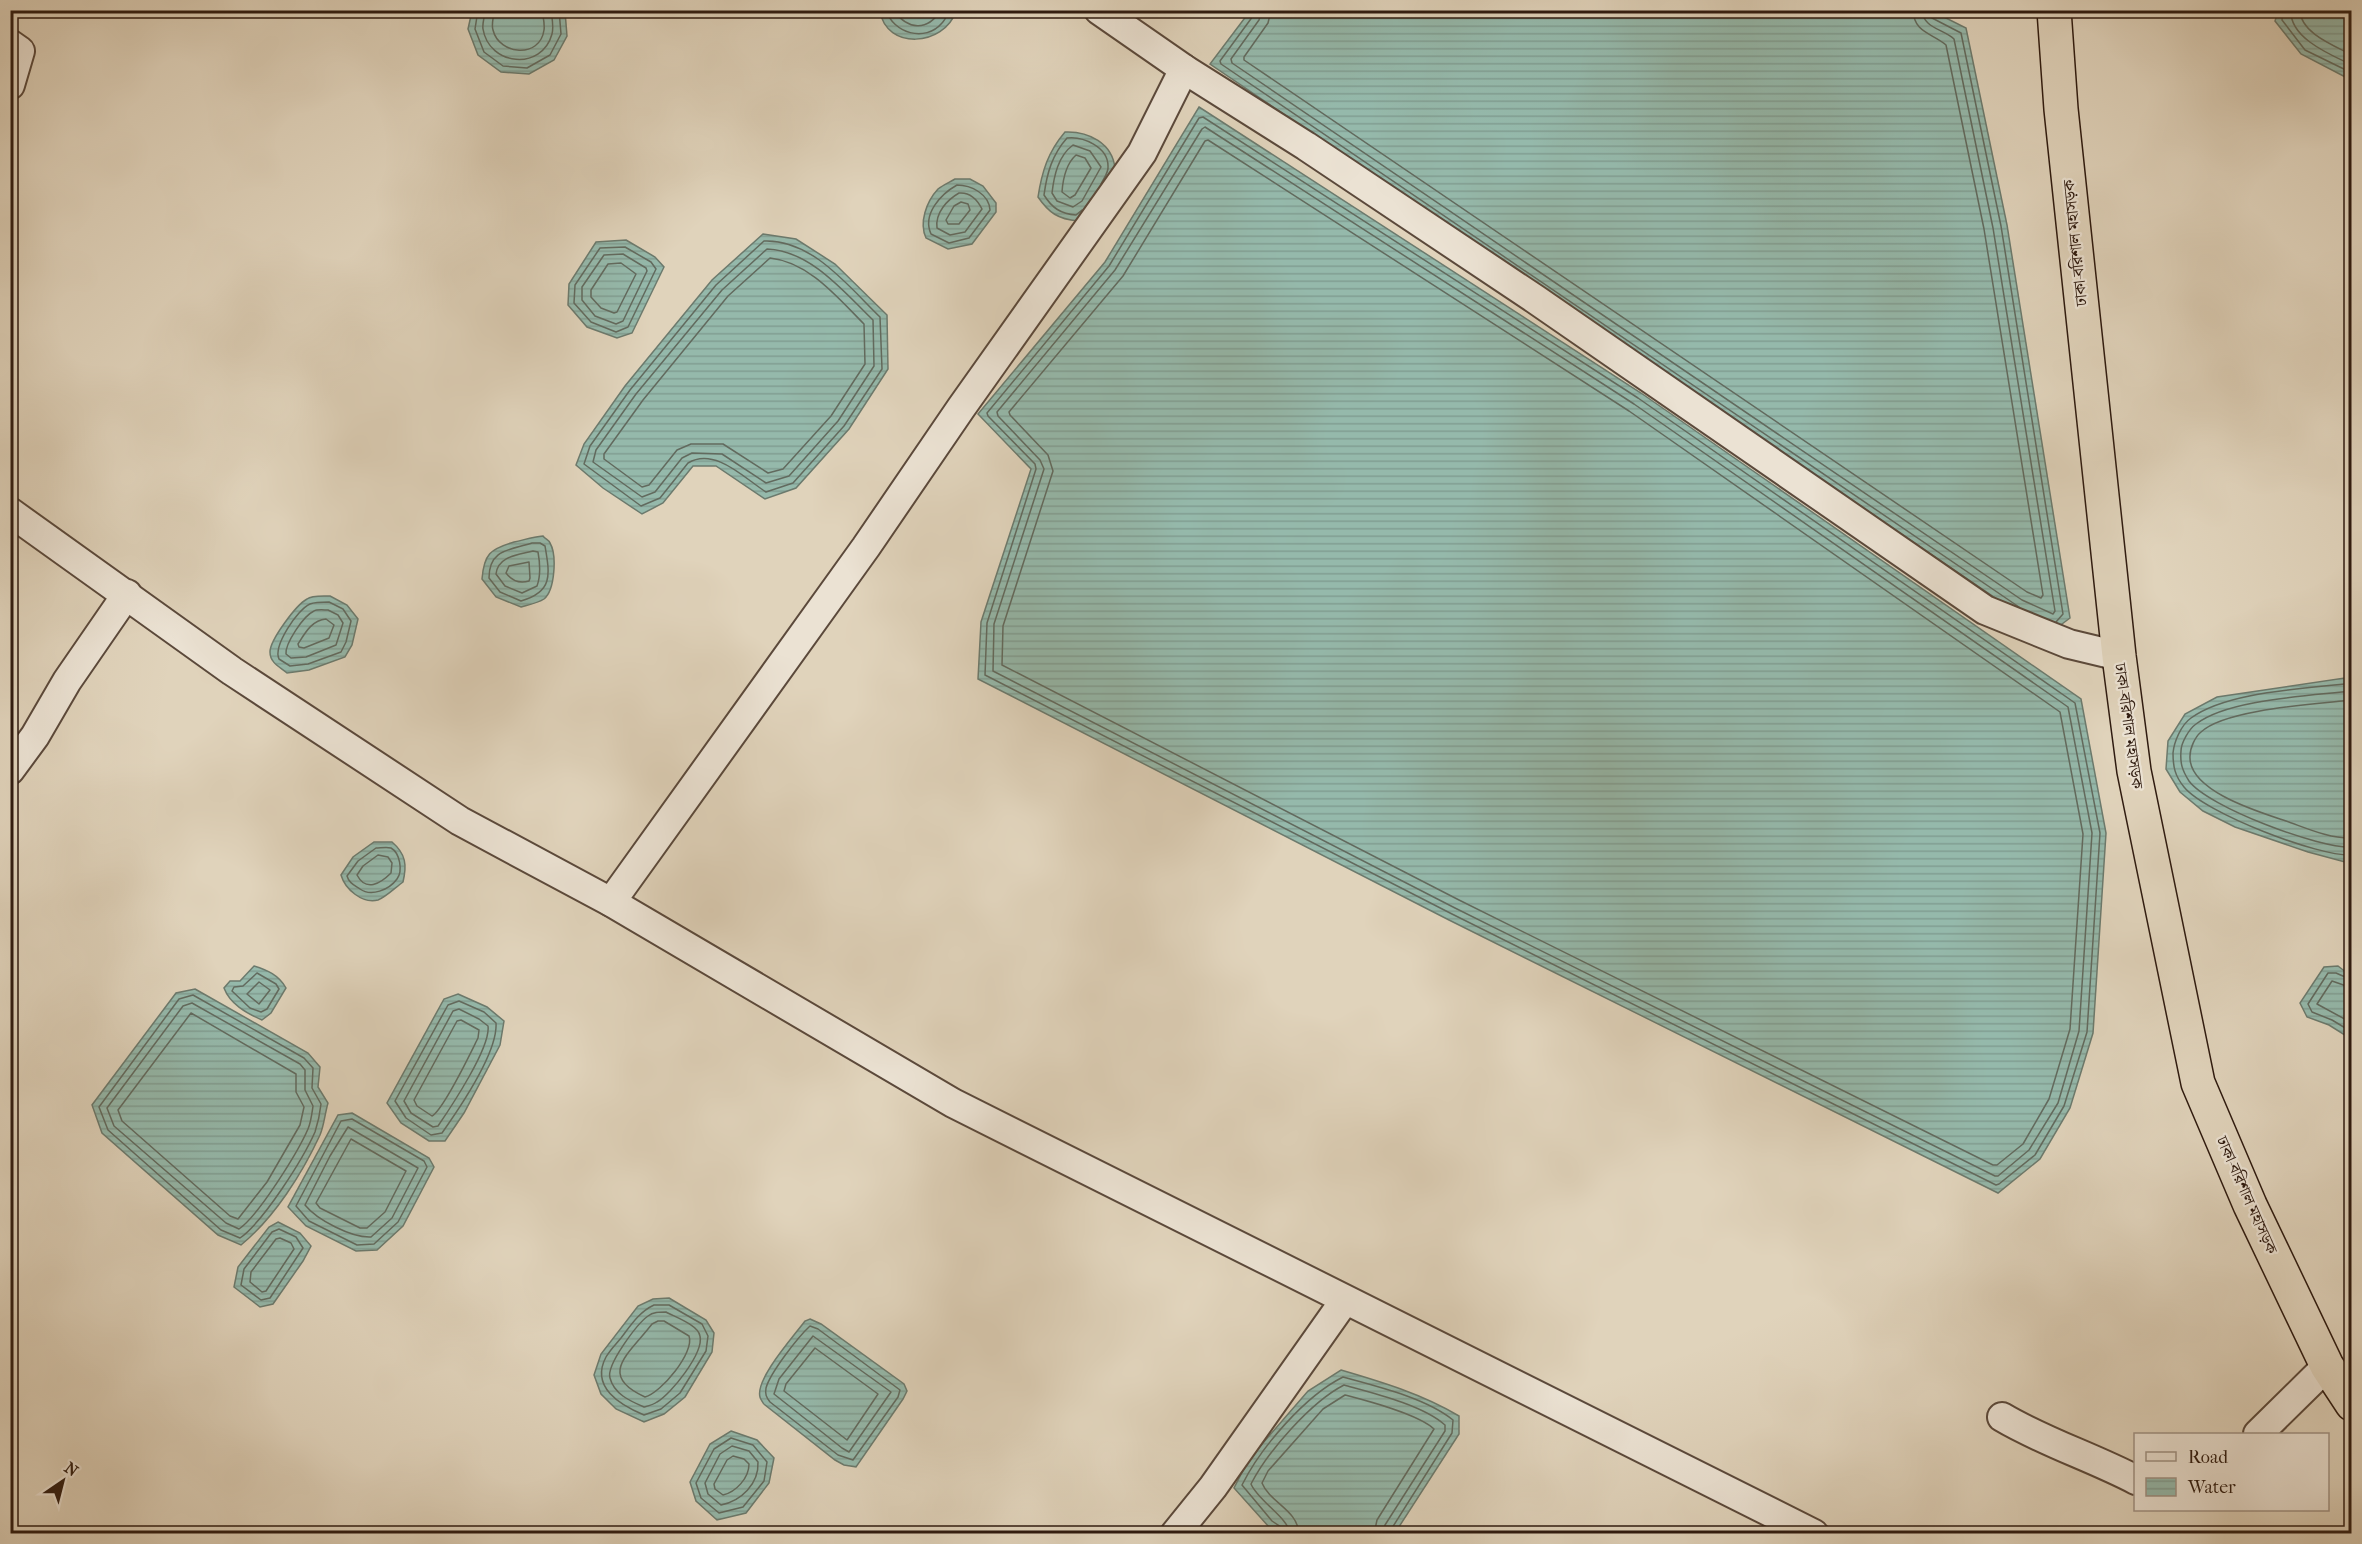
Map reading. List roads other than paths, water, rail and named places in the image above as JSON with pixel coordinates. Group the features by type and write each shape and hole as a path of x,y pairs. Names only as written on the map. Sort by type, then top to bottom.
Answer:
{"highway":[{"name":"ঢাকা-বরিশাল মহাসড়ক","path":"2054,10 2061,109 2119,656 2134,771 2198,1083 2250,1205 2327,1366 2352,1404"}],"street":[{"path":"1099,10 1184,69 1306,146 1535,299 1984,610 2069,644 2119,656"},
{"path":"10,44 20,51 10,85"},
{"path":"611,902 866,547 961,408 1142,153 1184,69"},
{"path":"10,512 232,671 460,821 611,902 953,1103 1814,1533"},
{"path":"10,770 35,736 67,681 127,594"},
{"path":"1175,1533 1213,1487 1345,1300"},
{"path":"2259,1433 2327,1366"},
{"path":"2002,1417 2026,1431 2099,1461 2134,1479"}],"water":[{"path":"880,10 956,11 950,23 940,32 916,39 904,38 893,33 884,24"},
{"path":"1930,10 1966,28 2007,225 2070,618 2054,630 2016,612 1210,64 1250,11"},
{"path":"472,11 565,11 567,36 554,60 529,74 501,72 478,55 468,29"},
{"path":"2278,11 2351,11 2351,80 2301,54 2275,21"},
{"path":"1199,107 1641,393 2081,699 2106,833 2093,1033 2070,1108 2040,1159 1998,1193 1449,920 978,679 981,622 1031,469 978,414 1105,262"},
{"path":"1065,132 1074,132 1098,140 1110,152 1115,169 1078,221 1065,219 1055,214 1038,197 1047,162"},
{"path":"955,179 970,179 983,186 996,203 996,212 972,244 948,249 926,238 923,226 927,206 934,194"},
{"path":"763,234 796,239 835,264 887,315 888,369 849,429 796,488 765,499 716,466 693,466 663,503 642,514 603,488 576,465 584,444 625,386 712,280"},
{"path":"626,240 655,257 664,267 632,333 617,338 587,327 568,305 569,284 596,242"},
{"path":"543,536 549,542 554,556 553,580 548,595 533,604 521,607 496,597 482,579 484,564 490,554 506,545"},
{"path":"330,596 347,605 358,619 352,645 345,657 309,670 287,673 272,659 270,652 274,640 284,623 307,599"},
{"path":"2351,677 2351,860 2345,862 2308,852 2235,827 2203,811 2180,792 2166,769 2168,741 2185,714 2217,697"},
{"path":"374,842 392,842 397,846 403,855 405,870 403,882 381,899 372,901 360,898 350,890 341,875 353,857"},
{"path":"254,966 272,974 286,988 271,1013 262,1020 239,1007 230,999 224,988 230,981 240,981"},
{"path":"2338,966 2351,976 2351,1039 2329,1025 2307,1017 2300,1003 2324,967"},
{"path":"195,989 308,1053 320,1067 318,1087 328,1103 323,1128 296,1180 265,1222 241,1245 218,1235 102,1133 92,1105 176,993"},
{"path":"458,994 487,1007 504,1021 500,1045 464,1113 445,1141 429,1141 401,1123 387,1103 444,999"},
{"path":"352,1113 429,1158 434,1167 403,1226 377,1250 356,1251 306,1226 288,1207 338,1115"},
{"path":"278,1222 300,1233 311,1246 273,1304 260,1307 234,1287 238,1267 269,1227"},
{"path":"669,1298 706,1320 714,1333 712,1352 685,1397 664,1414 644,1422 616,1409 601,1394 594,1375 601,1354 638,1306 653,1299"},
{"path":"810,1319 821,1324 904,1384 907,1391 856,1467 844,1465 835,1460 764,1405 760,1398 760,1389 769,1369 805,1321"},
{"path":"1341,1370 1402,1389 1445,1408 1459,1416 1459,1434 1395,1533 1281,1533 1269,1527 1234,1488 1249,1459 1308,1391"},
{"path":"731,1431 757,1440 774,1458 769,1483 746,1513 717,1520 696,1501 690,1482 710,1444"}]}
